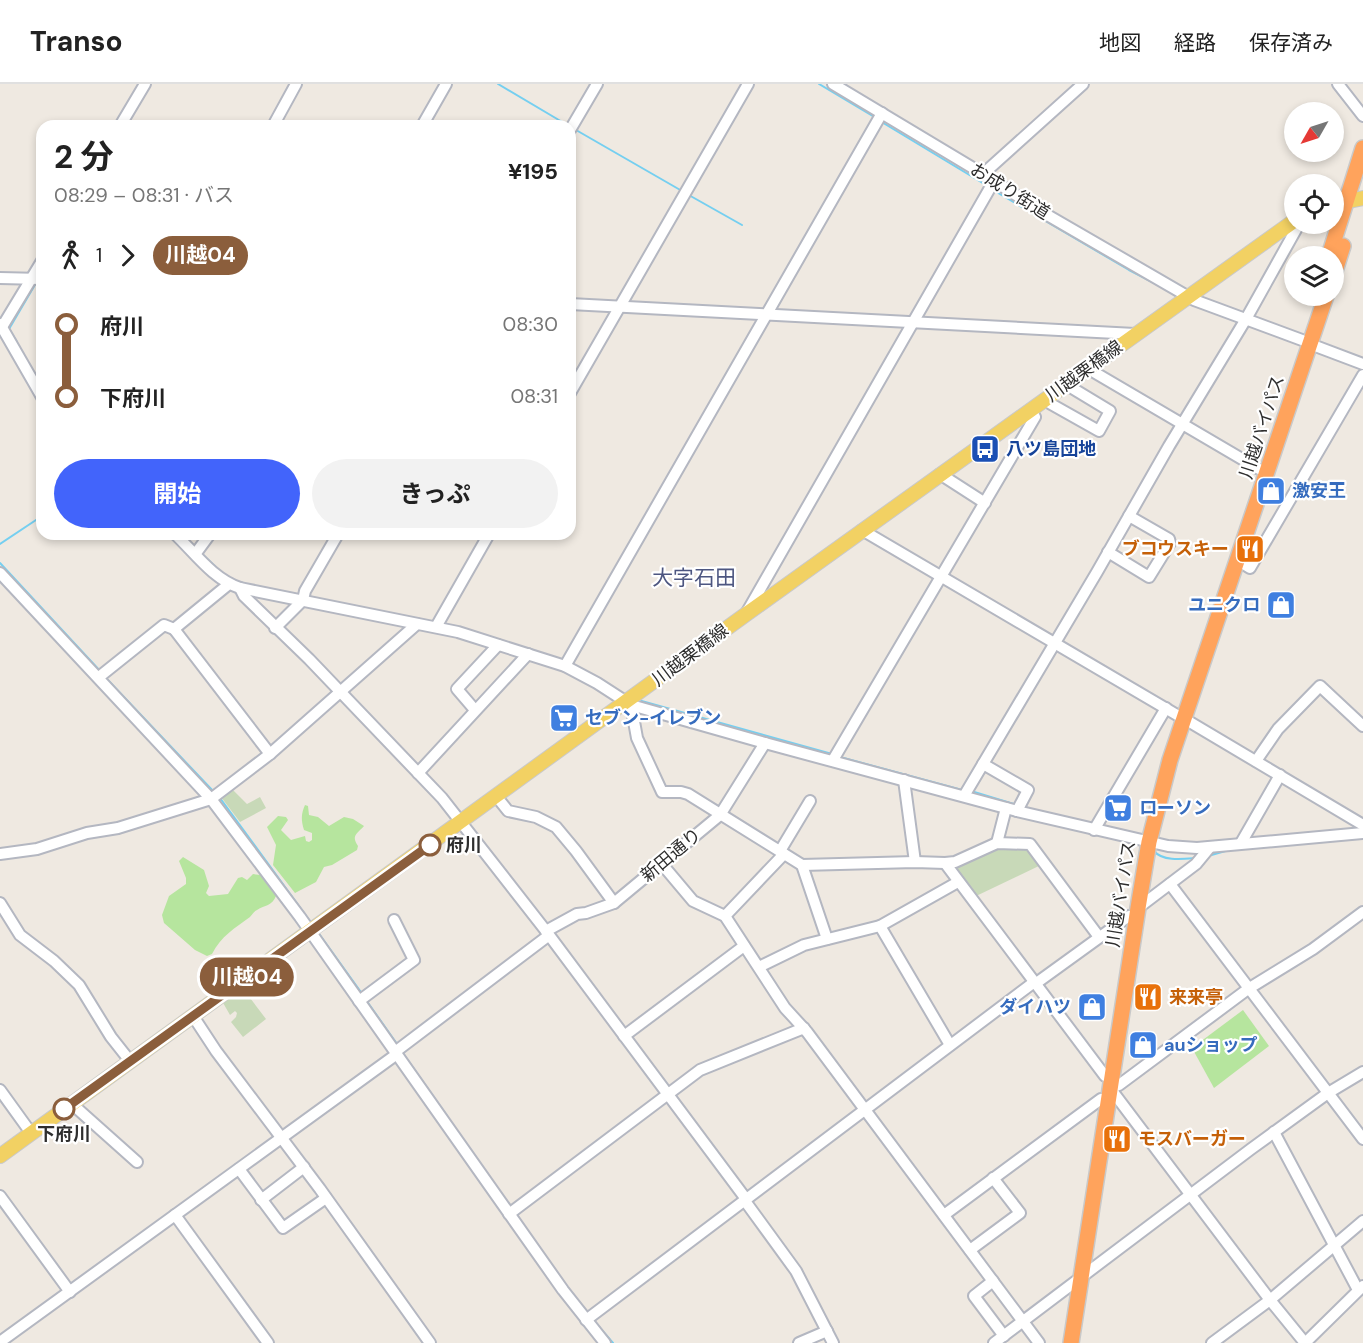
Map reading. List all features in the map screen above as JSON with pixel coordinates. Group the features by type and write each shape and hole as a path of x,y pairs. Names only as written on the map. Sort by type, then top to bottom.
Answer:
{"highway":[{"path":"1340,246 1363,148"},
{"path":"1333,246 1351,200 1363,183"},
{"name":"川越バイパス","path":"1175,714 1237,560 1306,342 1315,306"},
{"name":"川越バイパス","path":"1063,1343 1076,1282 1145,841 1159,798 1175,714 1259,469 1322,306"},
{"name":"川越バイパス","path":"1071,1343 1076,1282"}],"main road":[{"name":"川越栗橋線","path":"0,1156 496,796 628,704 862,530 1284,228"}],"street":[{"path":"124,120 145,84"},
{"path":"276,120 296,84"},
{"path":"425,120 446,84"},
{"path":"576,120 597,84"},
{"path":"576,383 748,84"},
{"name":"お成り街道","path":"832,84 1117,256 1188,296 1363,364"},
{"path":"983,174 1083,84"},
{"path":"1338,84 1363,116"},
{"path":"565,666 882,113"},
{"path":"745,615 994,181"},
{"path":"964,796 1246,319 1293,234"},
{"path":"0,278 36,279"},
{"path":"36,280 1,326 36,380"},
{"path":"576,304 1135,334"},
{"path":"1087,368 1259,469"},
{"path":"1237,560 1250,568 1363,375"},
{"path":"1047,398 1051,404 1099,431 1110,411 1072,388 1067,382"},
{"path":"833,760 1035,417 1030,410"},
{"path":"940,474 985,502"},
{"path":"1108,552 1149,577 1170,543 1169,538 1129,516"},
{"path":"862,530 1363,825"},
{"path":"182,540 219,577 235,586 436,627 565,666 597,683 628,704 1017,811 1181,848 1363,833"},
{"path":"196,553 206,540"},
{"path":"275,628 303,600 305,591 335,540"},
{"path":"436,627 486,540"},
{"path":"2,579 99,677 211,799 311,932 509,1214 605,1343"},
{"path":"235,586 275,628 309,659 462,822 668,1094 796,1271 833,1343"},
{"path":"174,629 235,586"},
{"path":"0,854 37,849 87,833 118,828 211,799 270,754 417,624"},
{"path":"99,677 164,625 174,629 270,754"},
{"path":"475,710 457,689 498,645"},
{"path":"418,773 528,654"},
{"path":"1256,761 1278,729 1320,686 1363,726"},
{"path":"628,704 637,738 662,792 688,794 802,865 915,862 945,864 955,862 997,843 1030,844 1099,937"},
{"path":"1094,830 1175,714"},
{"name":"新田通り","path":"0,1342 396,1053 547,933 577,914 614,903 720,815 765,743"},
{"path":"983,764 1028,790 1017,811"},
{"path":"1241,843 1280,775"},
{"path":"904,780 915,862"},
{"path":"496,796 508,811 536,817 556,827 614,903"},
{"path":"725,916 782,852 810,801"},
{"path":"997,843 1005,808"},
{"path":"586,1320 950,1045 1197,864 1210,847"},
{"path":"661,863 693,902 725,916 785,1008 804,1028 1039,1343"},
{"path":"945,864 1034,984 1105,1088 1305,1343 1361,1288 1334,1246 1274,1132"},
{"path":"802,865 827,939"},
{"path":"759,967 797,948 880,926 958,882"},
{"path":"1170,884 1363,1139"},
{"path":"0,903 20,934 54,961 79,985 111,1037 130,1061"},
{"path":"944,1215 1105,1088 1119,1085 1248,989 1314,949 1363,912"},
{"path":"359,1001 414,960 394,920"},
{"path":"880,926 950,1045"},
{"path":"624,1036 744,946"},
{"path":"193,1016 430,1343"},
{"path":"509,1214 700,1070 804,1028"},
{"path":"994,1343 1274,1132 1328,1093 1363,1072"},
{"path":"0,1090 31,1133"},
{"path":"72,1104 137,1162"},
{"path":"261,1200 304,1167"},
{"path":"239,1169 284,1228 326,1198"},
{"path":"970,1250 1020,1213 993,1178"},
{"path":"0,1196 70,1292"},
{"path":"175,1215 268,1343"},
{"path":"1212,1343 1270,1300 1363,1221"},
{"path":"993,1281 974,1296 1004,1336"},
{"path":"799,1343 827,1331"}],"green space":[{"path":"232,789 247,804 260,797 266,808 240,822 221,797"},
{"path":"305,805 308,806 309,815 318,817 329,826 344,817 353,819 364,826 355,837 357,850 332,865 324,867 316,882 295,893 273,865 276,845 267,827 278,816 286,817 288,820 281,830 291,840 305,836 306,841 309,842 312,840 312,833 304,830 302,820"},
{"path":"997,846 1030,846 1043,864 974,897 952,865"},
{"path":"183,857 204,870 209,886 206,893 209,896 228,894 238,878 242,877 247,880 253,874 260,875 276,896 270,904 256,911 229,933 212,954 207,956 195,950 164,923 162,915 169,896 186,884 179,861"},
{"path":"241,986 266,1019 243,1037 231,1022 237,1013 235,1011 230,1015 222,1001"},
{"path":"1243,1010 1269,1046 1214,1088 1192,1048"}],"waterway":[{"path":"498,84 559,120"},
{"path":"819,84 876,118"},
{"path":"880,121 986,185"},
{"path":"576,130 682,191"},
{"path":"993,190 1160,286"},
{"path":"687,194 742,225"},
{"path":"17,342 9,329 36,283"},
{"path":"0,544 36,520"},
{"path":"201,553 223,574"},
{"path":"0,563 101,672"},
{"path":"276,590 300,595"},
{"path":"104,676 214,792"},
{"path":"638,700 832,754"},
{"path":"840,757 962,790"},
{"path":"971,791 1017,805"},
{"path":"220,798 312,924"},
{"path":"1208,856 1229,850"},
{"path":"1154,851 1168,858 1197,858"},
{"path":"317,931 363,995"},
{"path":"366,1000 397,1044"},
{"path":"402,1052 447,1116"},
{"path":"593,1320 613,1343"}],"bus line":[{"name":"川越04","path":"64,1109 430,845"}],"place":[{"name":"八ツ島団地","path":"985,449"},
{"name":"激安王","path":"1271,491"},
{"name":"ブコウスキー","path":"1250,549"},
{"name":"ユニクロ","path":"1281,605"},
{"name":"セブン-イレブン","path":"564,718"},
{"name":"ローソン","path":"1118,808"},
{"name":"府川","path":"430,845"},
{"name":"来来亭","path":"1148,997"},
{"name":"ダイハツ","path":"1092,1007"},
{"name":"auショップ","path":"1143,1045"},
{"name":"下府川","path":"64,1109"},
{"name":"モスバーガー","path":"1117,1139"}],"district":[{"name":"大字石田","path":"694,578"}]}
